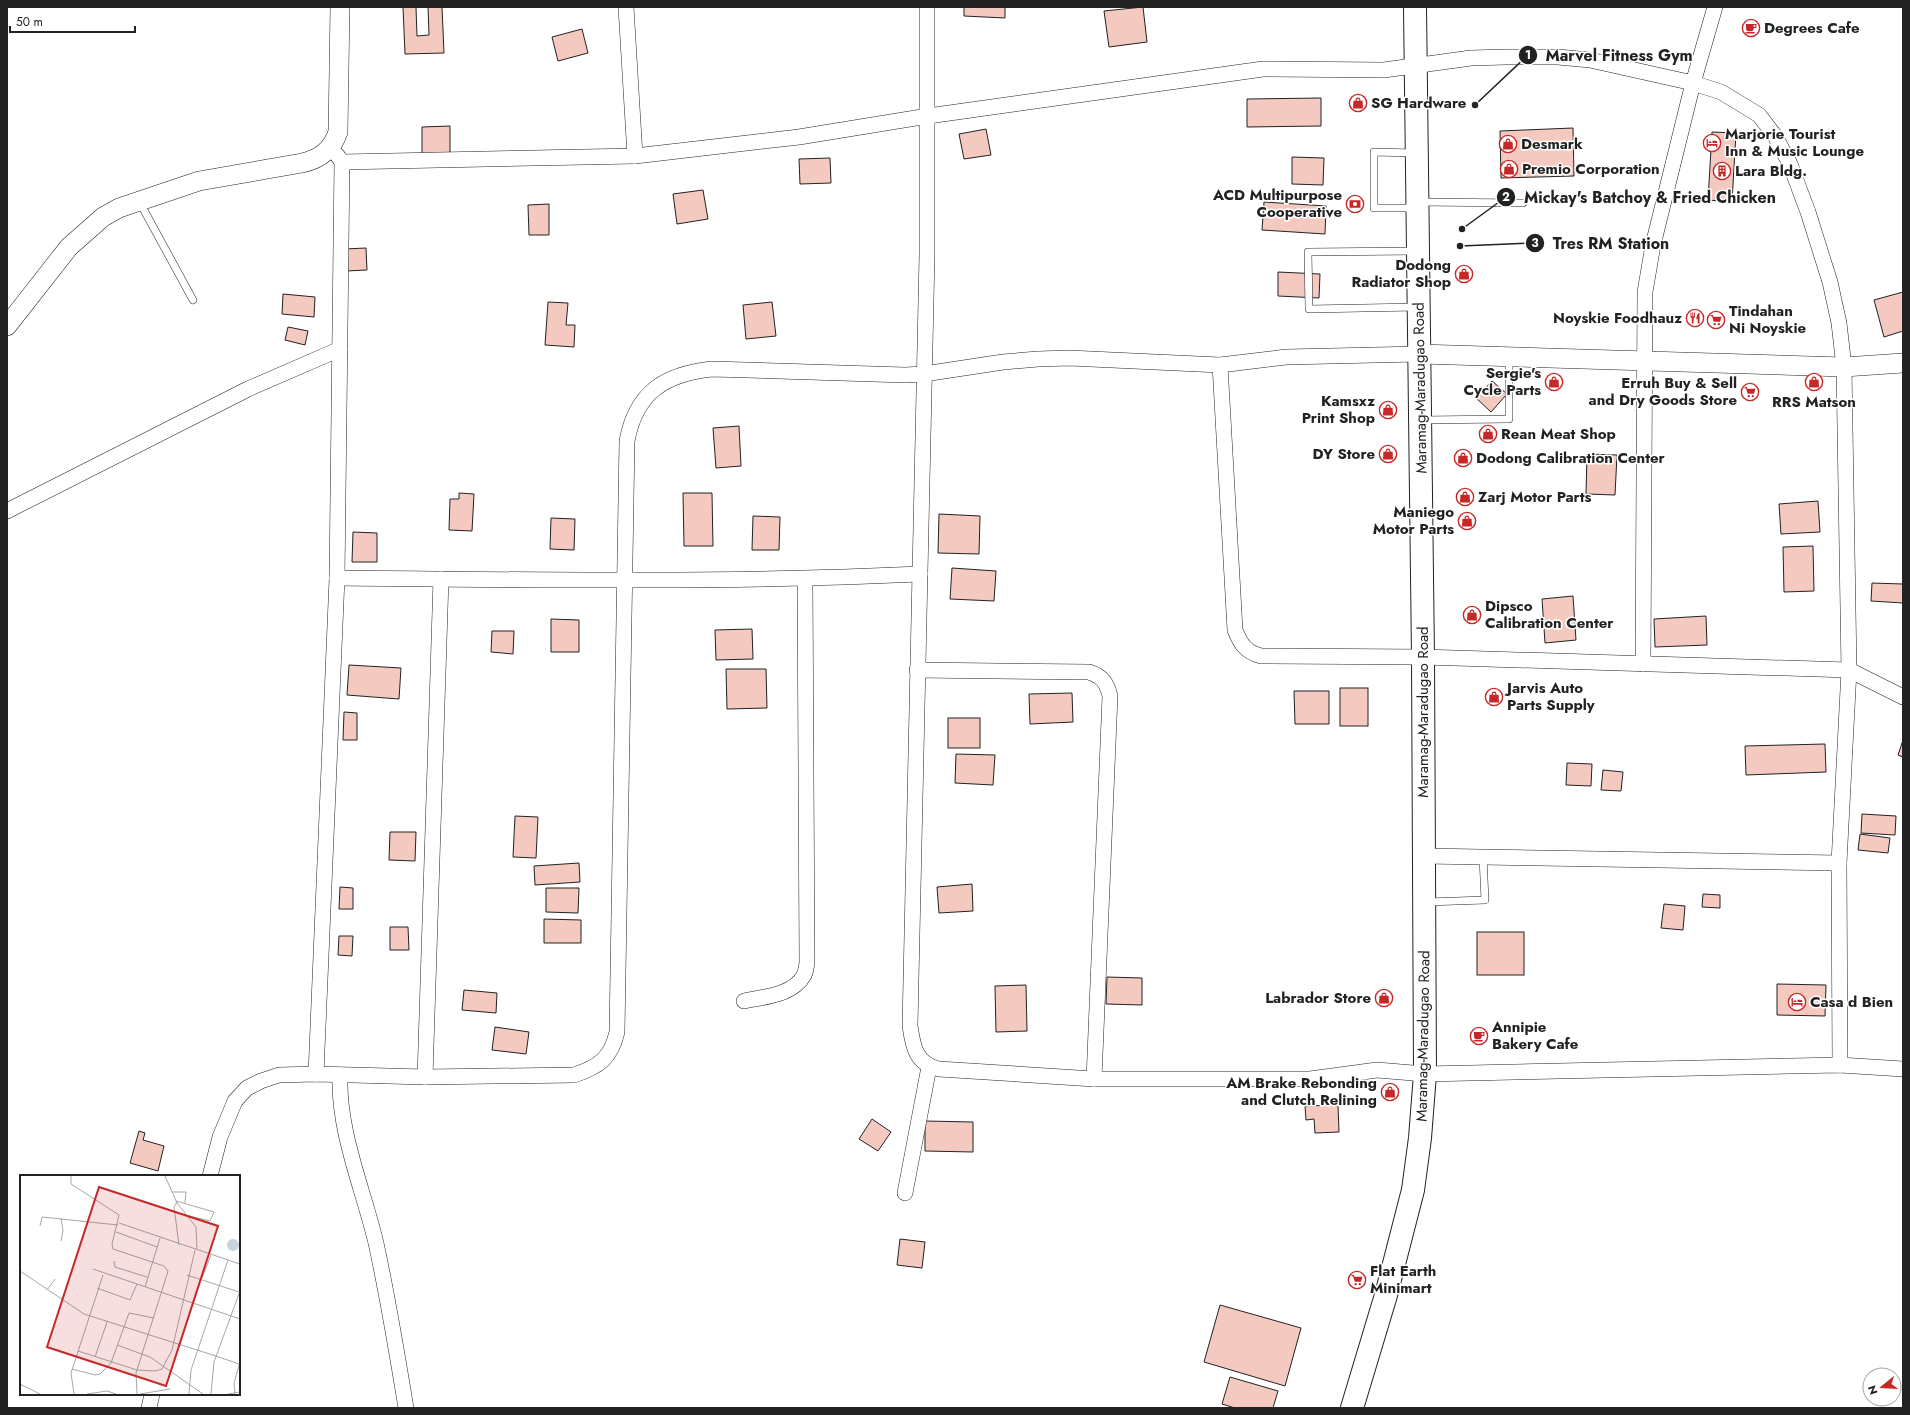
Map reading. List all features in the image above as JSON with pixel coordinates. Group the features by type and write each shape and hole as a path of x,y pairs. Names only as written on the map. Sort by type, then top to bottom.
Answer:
{"main road":[{"name":"Maramag-Maradugao Road","path":"1352,1408 1386,1295 1413,1190 1420,1138 1425,1074 1423,657 1415,7"}],"street":[{"path":"7,326 54,264 80,236 103,217 119,208 199,182 311,162 325,154 331,147 338,132 340,118 340,7"},
{"path":"626,7 635,156"},
{"path":"927,7 928,116 924,374 910,1026 912,1041 916,1052 922,1061 929,1067 1094,1079 1310,1079 1377,1070 1425,1074 1840,1065 1903,1069"},
{"path":"1642,664 1645,292 1648,269 1693,83 1715,7"},
{"path":"342,162 635,156 799,137 928,116 1263,70 1384,70 1471,58 1558,57 1590,60 1693,83 1721,92 1759,115 1779,143 1790,164 1808,212 1830,282 1839,323 1844,367 1850,670 1839,863 1840,1065"},
{"path":"316,1074 337,578 342,162 331,147"},
{"path":"7,512 248,389 340,349"},
{"path":"210,1175 220,1137 235,1101 247,1088 261,1081 279,1076 316,1074 425,1077 574,1075 588,1070 603,1061 614,1046 617,1032 627,441 630,424 643,401 660,384 673,377 694,371 712,369 880,375 924,374 1003,362 1038,359 1069,358 1220,365 1286,357 1419,354 1844,367 1903,363"},
{"path":"1220,365 1235,630 1242,645 1252,654 1261,656 1423,657 1850,670 1903,697"},
{"path":"337,578 624,580 805,579 920,574"},
{"path":"425,1077 441,579"},
{"path":"744,1001 777,994 787,989 798,982 804,975 807,963 805,579"},
{"path":"917,670 1089,672 1098,675 1108,687 1110,704 1094,1079"},
{"path":"1424,856 1839,863"},
{"path":"905,1193 929,1067"},
{"path":"340,1075 339,1098 346,1132 376,1244 406,1408"},
{"path":"149,1408 152,1395"}],"lane":[{"path":"1417,152 1374,152 1374,208 1417,205 1523,203"},
{"path":"139,201 193,300"},
{"path":"1418,250 1308,252 1309,309 1419,307"},
{"path":"1420,420 1509,419 1509,356"},
{"path":"1424,902 1485,900 1483,857"}],"building":[{"path":"403,7 416,7 417,36 429,35 428,7 442,7 444,53 405,54"},
{"path":"964,7 1005,7 1005,18 964,16"},
{"path":"1143,7 1147,42 1109,47 1104,11"},
{"path":"582,29 588,53 558,61 552,37"},
{"path":"1321,98 1321,126 1247,127 1247,99"},
{"path":"450,126 450,155 422,156 422,127"},
{"path":"1573,128 1574,176 1501,178 1500,131"},
{"path":"986,129 991,155 964,159 959,134"},
{"name":"Lara Bldg.","path":"1712,132 1736,133 1732,202 1708,200"},
{"path":"1292,157 1324,158 1323,185 1292,184"},
{"path":"830,158 831,183 800,184 799,159"},
{"path":"703,190 708,219 677,224 673,194"},
{"path":"1264,202 1326,206 1325,234 1262,230"},
{"path":"549,204 549,235 529,235 528,205"},
{"path":"366,248 367,270 346,271 344,249"},
{"path":"1278,272 1320,274 1319,298 1278,296"},
{"path":"1903,292 1903,331 1884,337 1874,300"},
{"path":"283,294 315,297 314,317 282,314"},
{"path":"548,302 568,303 566,325 575,325 574,347 545,345"},
{"path":"772,302 776,336 746,339 743,305"},
{"path":"288,327 308,331 305,345 285,340"},
{"path":"1492,381 1507,394 1491,412 1476,398"},
{"path":"739,426 741,466 716,468 713,428"},
{"path":"1587,454 1617,455 1615,495 1586,494"},
{"path":"459,493 474,494 472,531 449,530 450,499 459,499"},
{"path":"683,493 712,493 713,546 684,546"},
{"path":"1818,501 1820,532 1781,534 1779,504"},
{"path":"939,514 980,516 979,554 938,553"},
{"path":"753,516 780,517 779,550 752,550"},
{"path":"551,518 575,519 574,550 550,549"},
{"path":"353,532 377,533 377,562 352,562"},
{"path":"1813,546 1814,591 1784,592 1783,547"},
{"path":"952,568 996,571 994,601 950,599"},
{"path":"1872,583 1903,584 1903,603 1871,601"},
{"path":"1573,596 1576,640 1545,643 1542,599"},
{"path":"1706,616 1707,645 1655,647 1654,619"},
{"path":"551,619 579,620 579,652 551,652"},
{"path":"752,629 753,659 716,660 715,630"},
{"path":"492,631 514,631 513,654 491,652"},
{"path":"349,665 401,668 399,699 347,695"},
{"path":"726,669 766,669 767,708 727,709"},
{"path":"1340,688 1368,688 1368,726 1340,726"},
{"path":"1294,691 1329,691 1329,724 1295,724"},
{"path":"1072,693 1073,722 1030,724 1029,694"},
{"path":"344,712 357,713 357,740 343,740"},
{"path":"948,718 980,718 980,748 948,748"},
{"path":"1903,740 1903,757 1898,755"},
{"path":"1825,744 1826,772 1746,775 1745,746"},
{"path":"956,754 995,755 993,785 955,783"},
{"path":"1567,763 1592,764 1591,786 1566,785"},
{"path":"1603,770 1623,772 1621,791 1601,790"},
{"path":"1862,814 1896,816 1895,835 1861,833"},
{"path":"515,816 538,817 536,858 513,857"},
{"path":"390,832 416,832 415,861 389,860"},
{"path":"1860,834 1890,838 1888,853 1858,850"},
{"path":"579,863 580,882 535,885 534,866"},
{"path":"972,884 973,911 939,913 937,887"},
{"path":"340,887 353,888 353,909 339,909"},
{"path":"546,888 579,888 578,913 546,912"},
{"path":"1703,894 1720,895 1720,908 1702,907"},
{"path":"1664,904 1685,906 1683,930 1661,928"},
{"path":"544,919 581,920 581,943 544,943"},
{"path":"390,927 408,927 409,950 390,950"},
{"path":"1477,932 1524,932 1524,975 1477,975"},
{"path":"339,936 353,936 352,956 338,955"},
{"path":"1107,977 1142,978 1142,1005 1106,1004"},
{"path":"1777,984 1826,985 1825,1016 1777,1015"},
{"path":"1026,985 1027,1031 996,1032 995,986"},
{"path":"464,990 497,993 496,1013 462,1010"},
{"path":"495,1027 529,1032 526,1054 492,1050"},
{"path":"1338,1105 1339,1132 1315,1133 1314,1119 1306,1120 1305,1106"},
{"path":"872,1119 891,1132 878,1151 859,1139"},
{"path":"925,1121 973,1122 973,1152 925,1151"},
{"path":"139,1131 145,1133 143,1140 164,1146 158,1171 130,1163"},
{"path":"900,1239 925,1242 922,1268 897,1265"},
{"path":"1220,1305 1301,1328 1285,1386 1204,1362"},
{"path":"1230,1377 1278,1391 1273,1408 1235,1408 1222,1404"}],"place":[{"name":"Degrees Cafe","path":"1751,28"},
{"name":"SG Hardware","path":"1358,103"},
{"name":"Marvel Fitness Gym","path":"1475,105"},
{"name":"Marjorie Tourist Inn & Music Lounge","path":"1712,143"},
{"name":"Desmark","path":"1508,144"},
{"name":"Premio Corporation","path":"1509,169"},
{"name":"Lara Bldg.","path":"1722,171"},
{"name":"ACD Multipurpose Cooperative","path":"1355,204"},
{"name":"Mickay's Batchoy & Fried Chicken","path":"1462,229"},
{"name":"Tres RM Station","path":"1460,246"},
{"name":"Dodong Radiator Shop","path":"1464,274"},
{"name":"Noyskie Foodhauz","path":"1695,318"},
{"name":"Tindahan Ni Noyskie","path":"1716,320"},
{"name":"Sergie's Cycle Parts","path":"1554,382"},
{"name":"RRS Matson","path":"1814,382"},
{"name":"Erruh Buy & Sell and Dry Goods Store","path":"1750,392"},
{"name":"Kamsxz Print Shop","path":"1388,410"},
{"name":"Rean Meat Shop","path":"1488,434"},
{"name":"DY Store","path":"1388,454"},
{"name":"Dodong Calibration Center","path":"1463,458"},
{"name":"Zarj Motor Parts","path":"1465,497"},
{"name":"Maniego Motor Parts","path":"1467,521"},
{"name":"Dipsco Calibration Center","path":"1472,615"},
{"name":"Jarvis Auto Parts Supply","path":"1494,697"},
{"name":"Labrador Store","path":"1384,998"},
{"name":"Casa d Bien","path":"1797,1002"},
{"name":"Annipie Bakery Cafe","path":"1479,1036"},
{"name":"AM Brake Rebonding and Clutch Relining","path":"1390,1092"},
{"name":"Flat Earth Minimart","path":"1357,1280"}]}
